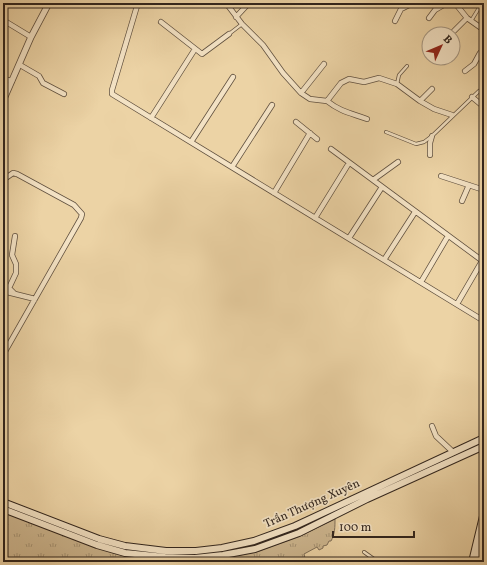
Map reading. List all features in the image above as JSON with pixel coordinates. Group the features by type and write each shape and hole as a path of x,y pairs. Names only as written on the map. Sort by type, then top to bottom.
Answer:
{"main road":[{"name":"Trần Thượng Xuyên","path":"3,502 99,539 119,544 166,551 196,551 222,548 254,541 295,526 484,438"},
{"name":"Trần Thượng Xuyên","path":"3,509 97,545 124,552 164,557 195,558 223,555 256,549 299,533 367,499 482,448"},
{"path":"472,562 484,512"},
{"path":"477,562 484,534"}],"street":[{"path":"3,101 31,37 49,3"},
{"path":"226,3 242,24 263,45 279,68 301,93 310,99 327,101 336,108 367,119"},
{"path":"236,17 249,3"},
{"path":"395,22 401,9 413,3"},
{"path":"429,18 435,10 447,3"},
{"path":"455,3 469,19 484,30"},
{"path":"137,6 112,94 484,321"},
{"path":"461,26 469,19"},
{"path":"3,20 31,37"},
{"path":"161,22 202,54 229,34"},
{"path":"151,118 195,49"},
{"path":"465,71 474,64 480,54 484,52"},
{"path":"301,93 324,64"},
{"path":"20,65 39,76 43,83 64,94"},
{"path":"191,142 233,76"},
{"path":"327,101 341,83 349,80 364,82 379,78 397,84 420,101 434,109 452,115"},
{"path":"3,79 12,80"},
{"path":"420,101 432,89"},
{"path":"472,97 484,107"},
{"path":"232,168 272,105"},
{"path":"296,122 317,139"},
{"path":"274,193 310,133"},
{"path":"430,155 430,143 432,136"},
{"path":"331,149 483,262 457,304"},
{"path":"373,180 398,162"},
{"path":"315,218 349,163"},
{"path":"3,180 13,174 17,174 74,205 82,214 3,355"},
{"path":"441,176 484,190"},
{"path":"462,201 469,185"},
{"path":"348,238 382,187"},
{"path":"384,260 415,212"},
{"path":"15,236 12,255 16,264 16,274 9,288 16,294"},
{"path":"421,282 448,236"},
{"path":"3,291 34,299"},
{"path":"432,426 436,436 453,452"}],"lane":[{"path":"469,19 482,3"},
{"path":"229,34 242,24"},
{"path":"397,84 399,76 407,66"},
{"path":"386,132 416,144 424,142 472,97 484,88"},
{"path":"364,552 378,562"}],"green space":[{"path":"3,512 18,516 124,556 165,560 197,561 256,552 300,536 335,519 335,525 331,541 319,550 317,547 304,554 306,562 7,562 3,560"}]}
